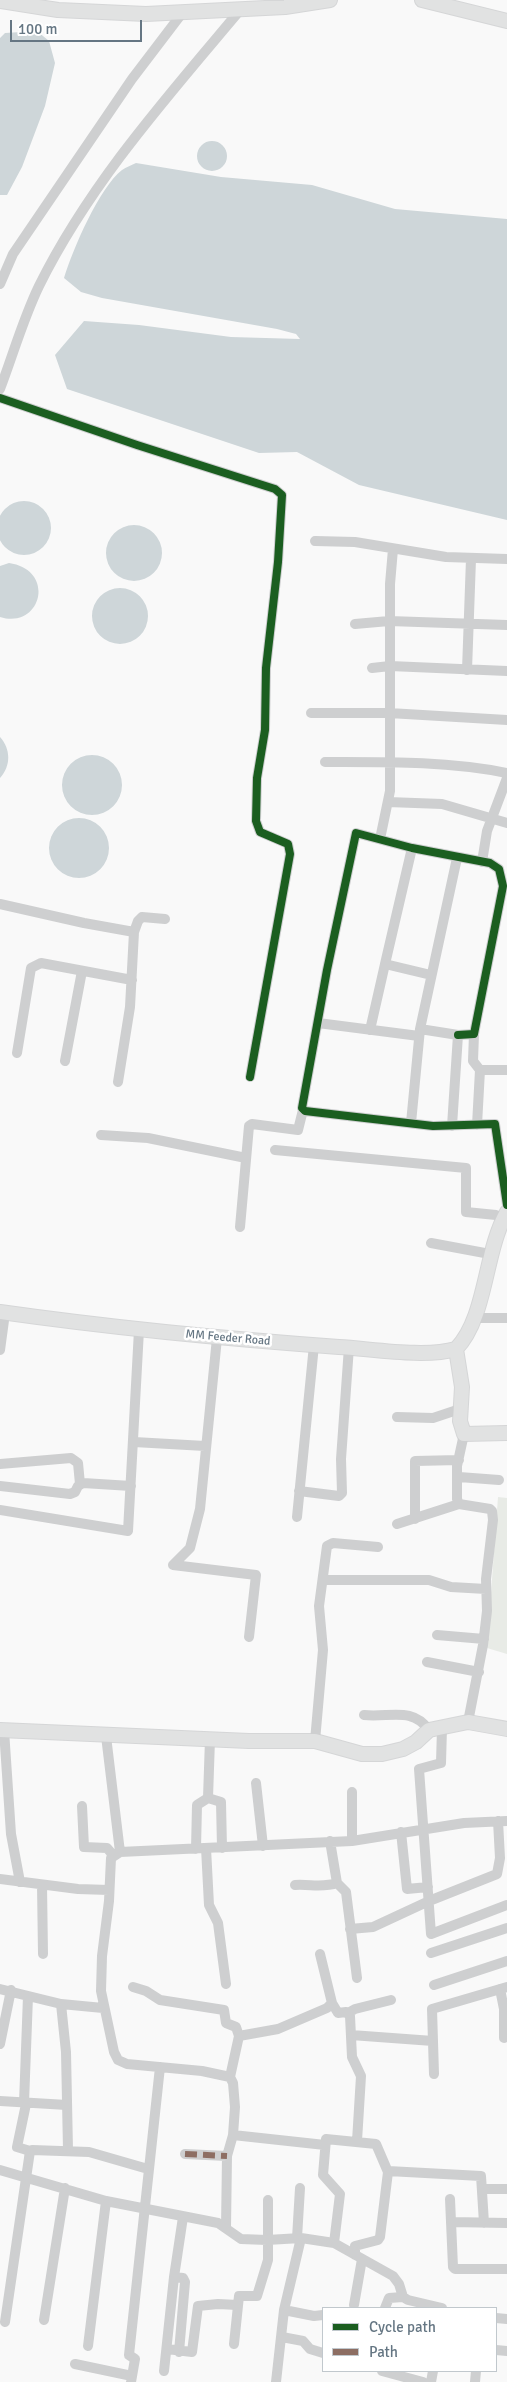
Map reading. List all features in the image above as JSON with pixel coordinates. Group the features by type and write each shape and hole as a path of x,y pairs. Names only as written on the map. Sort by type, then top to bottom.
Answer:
{"street":[{"path":"0,1 58,10 146,14 241,9 330,0"},
{"path":"422,0 507,21"},
{"path":"0,388 39,288 80,215 121,154 241,9"},
{"path":"0,284 13,254 132,79 183,12"},
{"path":"0,398 137,445 275,489 282,494 278,562 266,668 265,730 257,778 256,821 260,832 288,844 290,854 250,1076"},
{"path":"316,541 355,542 471,559 507,559"},
{"path":"380,840 388,802 391,762 389,621 393,549"},
{"path":"468,670 471,559"},
{"path":"355,624 389,621 507,625"},
{"path":"372,668 390,666 507,671"},
{"path":"311,713 389,713 507,720"},
{"path":"325,762 391,762 470,766 507,773"},
{"path":"482,862 486,831 507,778"},
{"path":"388,802 442,804 507,823"},
{"path":"240,1227 250,1125 298,1130 355,835 361,833 412,848 490,863 500,869 503,886 474,1034 474,1061 480,1070 477,1125"},
{"path":"370,1030 412,848"},
{"path":"410,1123 419,1033 457,858"},
{"path":"0,904 134,932"},
{"path":"118,1082 130,1006 134,932 138,920 142,917 165,919"},
{"path":"17,1053 30,968 41,963 132,980"},
{"path":"385,964 431,975"},
{"path":"65,1061 82,971"},
{"path":"318,1023 370,1030 458,1035 474,1034"},
{"path":"452,1126 458,1035"},
{"path":"480,1070 507,1070"},
{"path":"303,1110 410,1123 452,1126 507,1123"},
{"path":"459,1504 457,1500 458,1460 464,1434 460,1421 462,1387 456,1349 475,1318 490,1254 506,1215 495,1124"},
{"path":"101,1135 148,1138 246,1158"},
{"path":"275,1150 466,1168 466,1212 506,1215"},
{"path":"431,1244 490,1254"},
{"path":"0,1350 2,1312"},
{"name":"MM Feeder Road","path":"2,1312 217,1338 437,1352 456,1349"},
{"path":"475,1318 507,1318"},
{"path":"0,1510 125,1531 129,1528 139,1330"},
{"path":"217,1338 200,1509 190,1548 173,1565 256,1575 249,1638"},
{"path":"297,1517 314,1345"},
{"path":"299,1491 339,1496 342,1493 341,1459 349,1347"},
{"path":"397,1417 433,1418 460,1409"},
{"path":"464,1434 507,1433"},
{"path":"134,1442 205,1446"},
{"path":"0,1464 71,1458 78,1463 80,1484 75,1492 70,1494 0,1486"},
{"path":"415,1519 414,1461 458,1460"},
{"path":"459,1477 499,1480"},
{"path":"80,1484 132,1486"},
{"path":"397,1524 459,1504 490,1509 492,1512 484,1639 468,1722"},
{"path":"315,1741 323,1650 319,1606 329,1544 378,1548"},
{"path":"323,1580 429,1580 451,1587 486,1589"},
{"path":"438,1635 484,1639"},
{"path":"427,1662 479,1672"},
{"path":"364,1715 404,1715 419,1718 436,1729 441,1763 419,1769 432,1935 507,1906"},
{"path":"20,1882 11,1834 2,1730 106,1736 315,1741 354,1753 382,1754 410,1746 436,1729 468,1722 507,1729"},
{"path":"106,1736 117,1854 109,1865 109,1890 102,1956 101,1991 103,2008 118,2060 127,2064 202,2071 230,2077"},
{"path":"208,1798 210,1739"},
{"path":"256,1782 263,1846"},
{"path":"352,1792 352,1841"},
{"path":"222,1848 222,1802 208,1798 197,1805 201,1849 209,1905 218,1923 226,1984"},
{"path":"82,1806 84,1847 107,1848 117,1854 352,1841 424,1828 503,1821 497,1874 429,1901 373,1927 350,1929"},
{"path":"401,1832 407,1889 428,1887"},
{"path":"330,1841 337,1883 346,1892 356,1978"},
{"path":"0,1879 42,1885 109,1890"},
{"path":"295,1886 311,1884 324,1887 337,1883"},
{"path":"42,1885 43,1954"},
{"path":"431,1953 507,1928"},
{"path":"320,1954 332,2003 338,2013 348,2013 355,2009 391,2000"},
{"path":"434,1985 507,1961"},
{"path":"134,1987 146,1991 160,2000 224,2010 226,2023 236,2026 239,2036 230,2077 233,2083 235,2103 234,2136 227,2156 226,2228"},
{"path":"434,2074 432,2009 504,1988 504,2038"},
{"path":"0,1989 11,1990 61,2004 103,2008"},
{"path":"0,2044 11,1990"},
{"path":"28,1996 25,2103 17,2147 30,2151 68,2150 108,2156 148,2169"},
{"path":"239,2036 278,2028 327,2008 332,2003"},
{"path":"61,2004 66,2052 68,2150"},
{"path":"348,2013 352,2057 361,2076 356,2141"},
{"path":"351,2035 433,2042"},
{"path":"75,2364 132,2379 135,2359 129,2355 160,2067"},
{"path":"0,2102 67,2105"},
{"path":"234,2136 325,2145"},
{"path":"334,2243 340,2194 323,2175 325,2145 328,2138 377,2144 383,2164 388,2170 380,2237 378,2240 355,2246 358,2257 354,2305"},
{"path":"5,2322 30,2151"},
{"path":"185,2154 227,2156"},
{"path":"0,2170 106,2201 218,2223 241,2239 299,2238 334,2243 396,2279 403,2297"},
{"path":"388,2170 479,2175 482,2178 484,2223"},
{"path":"44,2320 65,2188"},
{"path":"276,2382 284,2310 299,2238 300,2188"},
{"path":"482,2189 507,2189"},
{"path":"450,2199 452,2265 455,2269 507,2269"},
{"path":"234,2344 238,2305 241,2295 257,2296 267,2262 268,2200"},
{"path":"88,2346 106,2201"},
{"path":"164,2371 174,2277 183,2217"},
{"path":"451,2222 507,2223"},
{"path":"174,2277 182,2278 185,2282 178,2352"},
{"path":"384,2307 389,2298 403,2297 408,2300 438,2307"},
{"path":"167,2349 178,2352 192,2352 198,2306 238,2305"},
{"path":"284,2310 314,2316 322,2315"},
{"path":"282,2337 303,2341 310,2349 322,2353"},
{"path":"386,2372 424,2382"}],"shaded area":[{"path":"37,31 49,41 55,63 45,106 22,167 7,195 0,195 0,38 5,33"},
{"path":"212,141 218,142 226,150 226,162 218,170 212,171 206,170 198,162 197,156 198,150 206,142"},
{"path":"136,163 221,177 312,185 395,209 507,219 507,520 359,485 297,452 259,453 67,389 55,355 84,321 139,325 231,337 300,339 296,334 277,329 102,298 81,292 64,278 80,236 104,190 122,170"},
{"path":"24,501 34,503 43,509 50,523 49,538 43,547 34,553 24,555 14,553 5,547 -1,538 -1,518 5,509 14,503"},
{"path":"134,525 145,527 154,533 160,542 162,553 160,564 154,573 145,579 134,581 123,579 114,573 108,564 106,553 108,542 114,533 123,527"},
{"path":"9,563 24,568 34,576 38,587 38,598 34,607 25,615 14,619 0,617 0,566"},
{"path":"115,588 125,588 140,596 146,605 148,616 146,627 140,636 125,644 115,644 104,639 97,632 92,621 92,611 97,600 104,593"},
{"path":"0,737 8,752 8,763 0,778"},
{"path":"92,755 109,760 117,768 122,785 117,802 109,810 92,815 75,810 67,802 62,785 67,768 75,760"},
{"path":"79,818 96,823 104,831 109,848 104,865 96,873 79,878 62,873 54,865 49,848 54,831 62,823"},
{"path":"498,1497 507,1498 507,1654 487,1648"}],"marked path":[{"path":"185,2154 227,2156"}],"cycle path":[{"path":"0,398 137,445 275,489 282,495 278,562 266,668 265,730 257,778 256,821 260,832 288,844 290,854 250,1077"},
{"path":"458,1035 474,1034 503,886 499,869 490,863 412,848 356,833 327,970 302,1108 305,1111 433,1126 495,1124 507,1205"}]}
